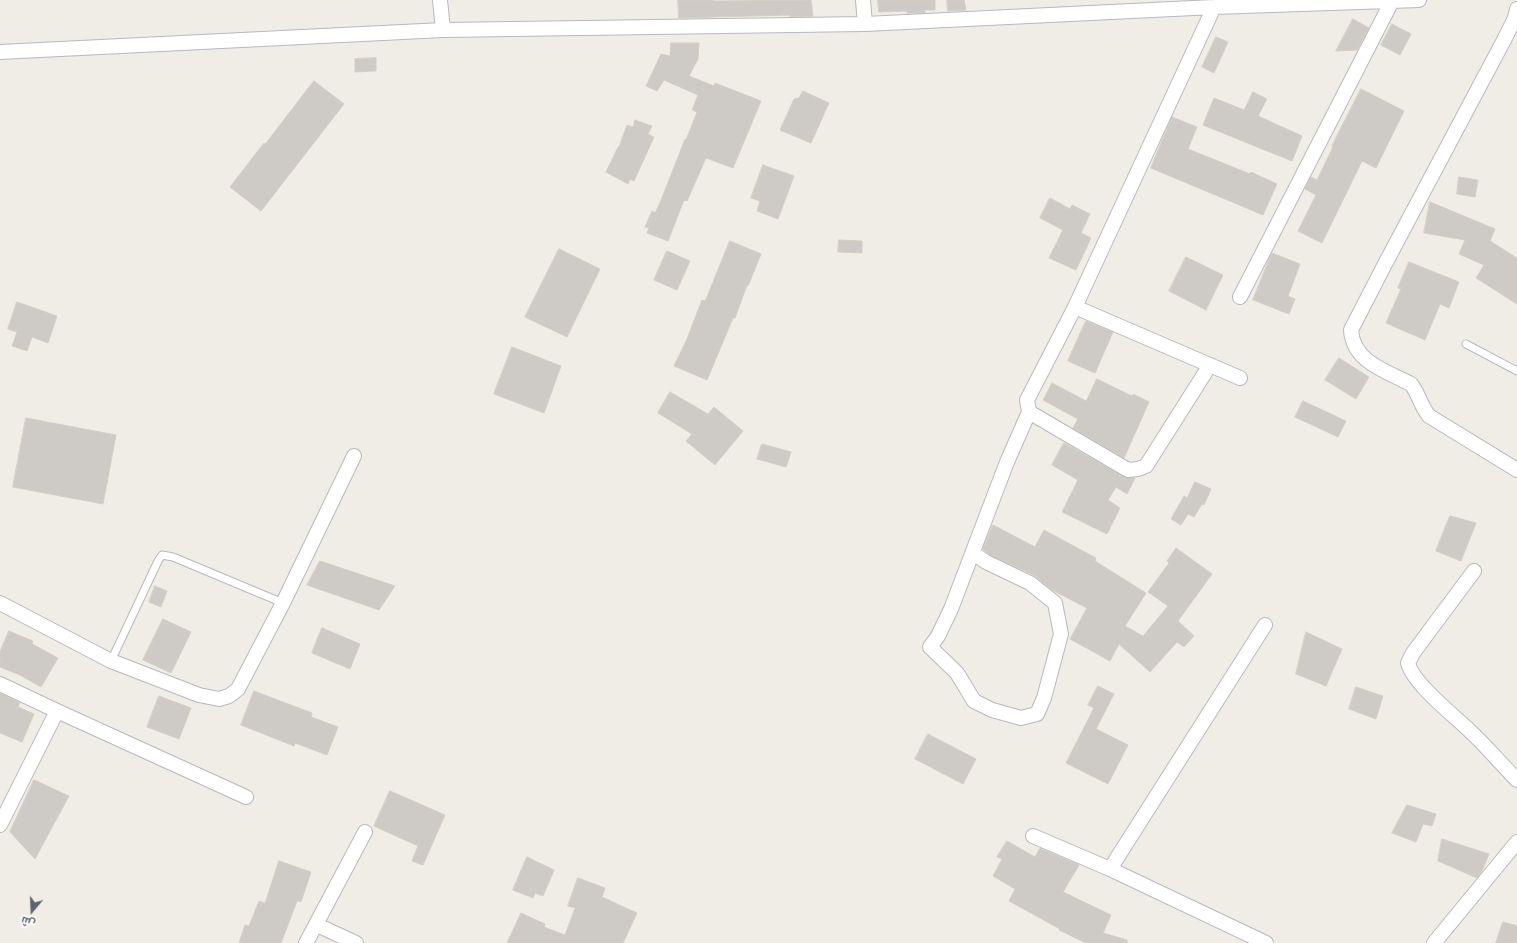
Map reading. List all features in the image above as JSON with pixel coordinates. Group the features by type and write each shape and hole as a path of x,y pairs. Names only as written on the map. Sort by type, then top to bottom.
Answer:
{"street":[{"path":"440,0 443,30"},
{"path":"863,0 865,24"},
{"path":"0,52 443,30 865,24 1214,7 1418,0"},
{"path":"1240,297 1392,1"},
{"path":"973,553 986,562 1030,583 1055,602 1061,634 1044,698 1037,714 1022,718 992,710 974,701 957,674 930,646 938,636 951,609 1007,462 1029,412 1027,400 1075,307 1214,7"},
{"path":"1517,9 1515,18 1504,40 1351,330 1356,350 1367,362 1411,384 1415,389 1422,408 1429,416 1517,470"},
{"path":"1075,307 1240,378"},
{"path":"1029,412 1128,470 1138,469 1146,466 1210,365"},
{"path":"0,603 111,662 199,695 219,699 228,696 238,689 283,603 354,456"},
{"path":"1474,571 1413,653 1408,664 1409,670 1426,689 1473,733 1517,780"},
{"path":"1110,869 1265,625"},
{"path":"0,684 246,797"},
{"path":"0,825 57,711"},
{"path":"306,943 365,832"},
{"path":"1034,836 1110,869 1266,943"},
{"path":"1434,943 1517,842"},
{"path":"317,924 356,943"}],"lane":[{"path":"1466,344 1517,371"},
{"path":"111,662 162,555 173,557 283,603"}],"building":[{"path":"678,0 811,0 813,16 790,17 790,15 679,18"},
{"path":"878,0 935,0 935,10 925,10 925,13 907,13 907,11 879,12"},
{"path":"947,0 964,0 966,10 948,11"},
{"path":"1353,19 1369,28 1357,50 1336,51"},
{"path":"1392,24 1411,34 1400,55 1381,45"},
{"path":"1216,37 1228,42 1214,73 1202,67"},
{"path":"671,43 699,43 698,59 689,76 714,86 715,83 761,101 733,168 706,158 687,201 684,200 668,241 647,233 649,228 645,227 652,211 655,213 660,203 685,139 686,140 697,112 692,110 698,95 664,80 657,91 646,86 661,54 670,56"},
{"path":"376,58 376,71 355,72 355,59"},
{"path":"314,81 344,104 261,211 230,187"},
{"path":"1361,89 1404,111 1376,168 1362,161 1322,243 1298,231 1316,195 1305,189 1311,177 1317,180 1333,147 1332,146"},
{"path":"803,91 829,103 811,143 780,130 794,99 799,98"},
{"path":"1253,92 1267,99 1258,116 1302,136 1292,161 1203,125 1214,98 1244,110"},
{"path":"1172,117 1197,127 1188,149 1250,174 1251,172 1277,184 1263,215 1151,168"},
{"path":"635,120 652,126 648,134 654,137 634,181 630,179 628,184 606,172 619,147 627,125 633,127"},
{"path":"763,165 794,176 778,219 757,211 760,201 751,198"},
{"path":"1459,177 1478,180 1475,197 1457,194"},
{"path":"1050,198 1070,209 1072,205 1090,214 1081,233 1091,238 1076,270 1049,258 1063,230 1040,218"},
{"path":"1430,202 1495,229 1490,241 1517,258 1517,304 1476,278 1484,265 1459,254 1465,240 1424,233"},
{"path":"839,240 862,241 862,253 838,252"},
{"path":"730,241 761,254 748,286 747,285 735,318 733,318 707,380 674,366 687,339 702,300 705,301"},
{"path":"559,249 600,269 567,337 525,317"},
{"path":"667,251 690,261 677,290 654,280"},
{"path":"1272,253 1300,264 1288,296 1295,299 1289,314 1253,300"},
{"path":"1186,257 1223,275 1206,310 1169,291"},
{"path":"1409,262 1459,282 1449,308 1440,304 1425,340 1386,323 1401,289 1398,288"},
{"path":"17,302 57,316 48,343 32,337 27,351 12,346 17,332 8,329"},
{"path":"1086,321 1113,332 1095,373 1068,361"},
{"path":"512,347 561,366 544,413 494,394"},
{"path":"1339,358 1369,377 1356,399 1325,380"},
{"path":"1097,379 1132,396 1133,394 1149,402 1124,458 1073,428 1078,419 1043,400 1052,383 1086,401"},
{"path":"670,392 708,414 714,407 743,431 715,465 686,441 692,434 658,413"},
{"path":"1303,401 1346,421 1338,437 1295,417"},
{"path":"26,418 116,435 103,504 13,487"},
{"path":"1064,443 1124,477 1135,478 1127,494 1116,487 1108,500 1120,508 1107,534 1062,512 1078,480 1052,465"},
{"path":"762,444 791,452 786,467 757,459"},
{"path":"1195,482 1211,489 1204,505 1202,504 1194,517 1188,514 1181,525 1171,519 1184,496 1187,498"},
{"path":"1450,516 1476,523 1461,561 1436,551"},
{"path":"993,525 1035,547 1044,530 1096,558 1095,561 1146,593 1125,626 1143,636 1168,606 1148,592 1169,563 1167,561 1176,548 1212,574 1178,621 1194,636 1184,647 1177,642 1150,672 1119,644 1110,661 1070,639 1087,608 1052,590 1034,575 990,555 983,549"},
{"path":"320,561 395,586 379,610 307,585"},
{"path":"155,586 167,591 161,607 149,602"},
{"path":"163,619 191,632 171,673 143,660"},
{"path":"322,628 360,644 350,669 312,653"},
{"path":"9,631 33,641 32,644 58,658 41,687 20,675 0,667 0,652"},
{"path":"1306,632 1342,649 1326,686 1296,674"},
{"path":"1098,686 1114,694 1096,729 1128,745 1108,784 1066,763 1094,708 1088,705"},
{"path":"1356,687 1383,696 1376,719 1349,709"},
{"path":"254,691 312,713 311,717 338,727 327,755 295,743 294,746 241,725"},
{"path":"0,693 20,703 18,707 34,714 22,742 0,733"},
{"path":"159,696 191,708 179,739 147,727"},
{"path":"928,734 976,759 963,784 915,759"},
{"path":"34,780 69,796 35,859 10,832"},
{"path":"390,791 445,815 423,865 412,861 418,846 374,826"},
{"path":"1407,805 1436,814 1432,826 1423,824 1416,842 1392,833"},
{"path":"1442,839 1489,854 1482,871 1477,878 1438,861"},
{"path":"1007,841 1035,857 1040,848 1079,865 1063,892 1111,915 1103,933 1127,940 1127,943 1086,943 1059,930 1060,929 1009,901 1015,889 993,876 1002,859 997,857"},
{"path":"527,857 554,870 543,896 535,893 533,898 513,890"},
{"path":"279,861 311,872 301,902 297,901 281,943 239,943 245,925 249,926 259,901 265,903"},
{"path":"578,878 605,888 602,897 637,913 623,943 507,943 521,913 545,924 544,927 565,935 575,908 568,906"},
{"path":"1503,922 1517,926 1517,943 1496,943"}]}
